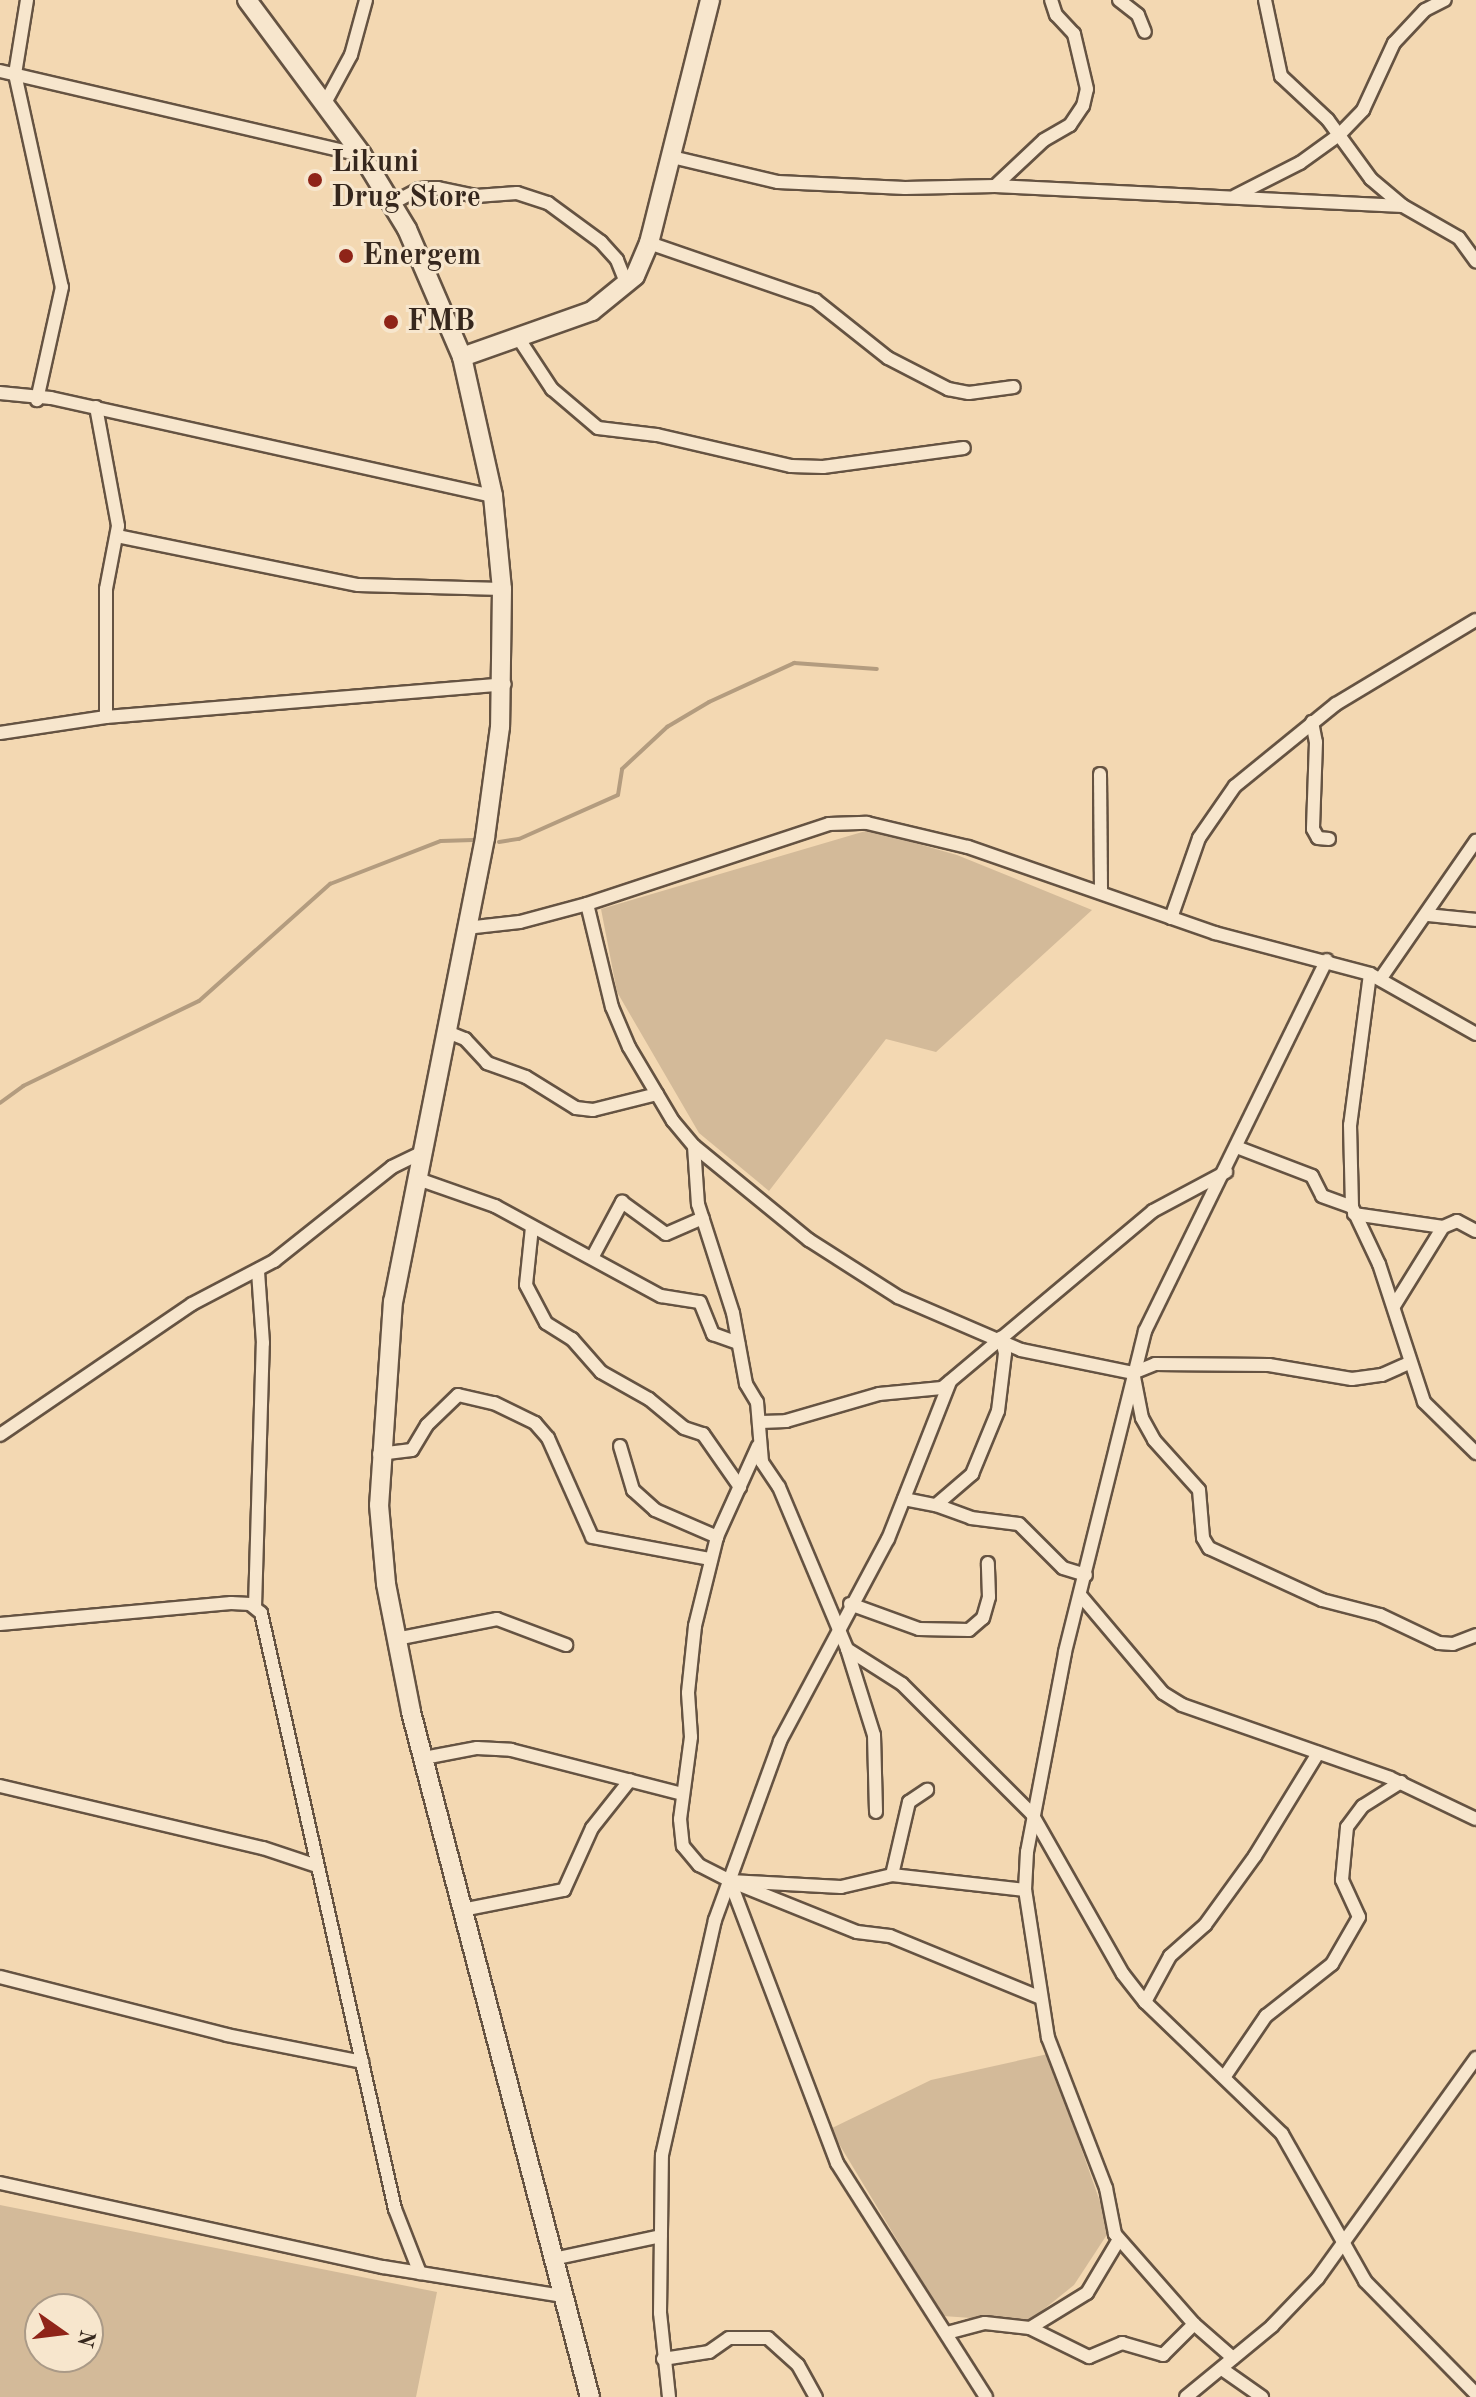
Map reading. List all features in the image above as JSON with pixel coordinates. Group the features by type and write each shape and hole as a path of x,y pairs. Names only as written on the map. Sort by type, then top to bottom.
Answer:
{"main road":[{"path":"247,0 362,155 442,302 462,357 493,496 502,589 505,684 485,838 393,1301 379,1454 381,1541 396,1639 424,1758 590,2397"},
{"path":"462,357 592,311 627,285 649,243 710,0"}],"street":[{"path":"27,0 15,74 62,283 37,400"},
{"path":"325,103 351,55 366,0"},
{"path":"995,186 1044,140 1070,125 1083,106 1087,89 1074,34 1056,15 1051,0"},
{"path":"1119,0 1138,15 1145,32"},
{"path":"1265,0 1281,76 1339,135 1371,179 1403,206 1459,238 1476,261"},
{"path":"1231,198 1300,163 1339,135 1363,110 1394,43 1425,10 1445,0"},
{"path":"0,71 362,155"},
{"path":"672,157 778,182 905,188 995,186 1403,206"},
{"path":"391,204 419,189 438,188 476,196 517,193 548,203 601,242 617,260 627,285"},
{"path":"649,243 815,300 888,358 948,389 969,393 1014,387"},
{"path":"517,336 552,389 598,428 657,435 791,466 823,467 964,448"},
{"path":"0,393 96,407 493,496"},
{"path":"96,407 117,536 106,589 106,717"},
{"path":"117,536 358,585 502,589"},
{"path":"1171,918 1199,838 1235,786 1312,722 1476,620"},
{"path":"0,733 106,717 505,684"},
{"path":"1312,722 1316,742 1313,829 1318,838 1329,839"},
{"path":"1100,774 1101,892"},
{"path":"466,928 520,922 587,904 829,824 903,829 1101,892 1171,918 1376,976 1476,1034"},
{"path":"1476,841 1427,915 1376,976 1350,1125 1353,1211 1394,1306 1409,1363 1433,1416 1476,1453"},
{"path":"587,904 612,1007 657,1094 694,1146 809,1240 898,1297 1001,1338 1021,1350 1133,1373 1155,1364 1269,1365 1352,1379 1382,1375 1409,1363"},
{"path":"1427,915 1476,920"},
{"path":"1233,2358 1194,2324 1118,2241 1106,2188 1048,2038 1039,1997 1025,1890 1032,1814 1145,1331 1239,1148 1327,960"},
{"path":"445,1031 465,1039 487,1063 526,1077 576,1108 593,1110 626,1097 657,1094"},
{"path":"694,1146 703,1218 738,1343 746,1384 761,1422 758,1445 710,1559 692,1642 691,1737 682,1794 683,1846 699,1865 730,1881 857,1932 890,1936 1039,1997"},
{"path":"1239,1148 1312,1176 1322,1196 1353,1211 1443,1227 1457,1221 1476,1231"},
{"path":"0,1435 153,1329 258,1271 392,1167 423,1152"},
{"path":"761,1422 786,1421 879,1394 933,1390 950,1382 1153,1211 1226,1172"},
{"path":"418,1179 467,1193 661,1296 700,1302 713,1334 738,1343"},
{"path":"592,1258 622,1202 666,1234 703,1218"},
{"path":"532,1227 526,1285 546,1323 572,1339 601,1372 649,1399 684,1428 703,1434 740,1487"},
{"path":"1394,1306 1443,1227"},
{"path":"258,1271 263,1343 255,1607 264,1621 395,2209 420,2273"},
{"path":"936,1505 972,1474 992,1429 1003,1379 1001,1338"},
{"path":"1133,1373 1142,1418 1154,1440 1199,1490 1203,1538 1209,1548 1322,1600 1380,1615 1439,1643 1453,1644 1476,1635"},
{"path":"669,2397 663,2359 661,2236 665,2131 715,1920 780,1741 904,1499 950,1382"},
{"path":"379,1454 412,1450 427,1425 458,1395 494,1403 535,1423 548,1438 592,1537 601,1542 710,1559"},
{"path":"758,1445 762,1462 786,1503 795,1536 820,1577 836,1629 847,1649 874,1735 876,1812"},
{"path":"620,1446 633,1490 655,1510 717,1537"},
{"path":"904,1499 936,1505 971,1518 1019,1524 1063,1568 1086,1575"},
{"path":"850,1604 919,1629 969,1630 983,1618 989,1597 988,1563"},
{"path":"1081,1596 1163,1693 1193,1710 1401,1782 1476,1819"},
{"path":"0,1624 231,1603 255,1607"},
{"path":"396,1639 497,1619 566,1645"},
{"path":"847,1649 902,1684 1032,1814 1123,1974 1145,2002 1282,2134 1345,2239 1365,2281 1476,2394"},
{"path":"424,1758 477,1748 511,1750 682,1794"},
{"path":"1145,2002 1170,1956 1205,1925 1255,1856 1318,1753"},
{"path":"462,1910 564,1890 592,1828 609,1813 630,1780"},
{"path":"1225,2076 1266,2016 1332,1964 1359,1917 1342,1880 1347,1827 1363,1806 1401,1782"},
{"path":"0,1786 263,1848 317,1866"},
{"path":"892,1875 909,1802 927,1790"},
{"path":"730,1881 841,1887 892,1875 1025,1890"},
{"path":"730,1881 837,2163 986,2397"},
{"path":"0,1977 227,2035 362,2062"},
{"path":"1186,2397 1222,2369 1305,2293 1474,2068"},
{"path":"0,2183 420,2273 562,2296"},
{"path":"553,2259 661,2236"},
{"path":"1030,2328 1087,2293 1118,2241"},
{"path":"947,2333 985,2323 1030,2328 1089,2357 1122,2343 1163,2355 1194,2324"},
{"path":"663,2359 709,2352 729,2338 768,2338 798,2365 816,2397"},
{"path":"1222,2369 1262,2397"}],"shaded area":[{"path":"869,830 957,855 1092,910 936,1052 886,1039 769,1191 699,1133 617,992 601,909"},
{"path":"1048,2054 1110,2230 1074,2285 1028,2322 943,2316 830,2129 931,2080"},
{"path":"0,2205 437,2292 416,2397 0,2397"}],"waterway":[{"path":"499,842 519,839 618,795 622,769 667,727 709,702 794,663 877,669"},
{"path":"0,1103 23,1086 199,1001 330,884 441,841 473,840"}],"place":[{"name":"Likuni Drug Store","path":"315,180"},
{"name":"Energem","path":"346,256"},
{"name":"FMB","path":"391,322"}]}
